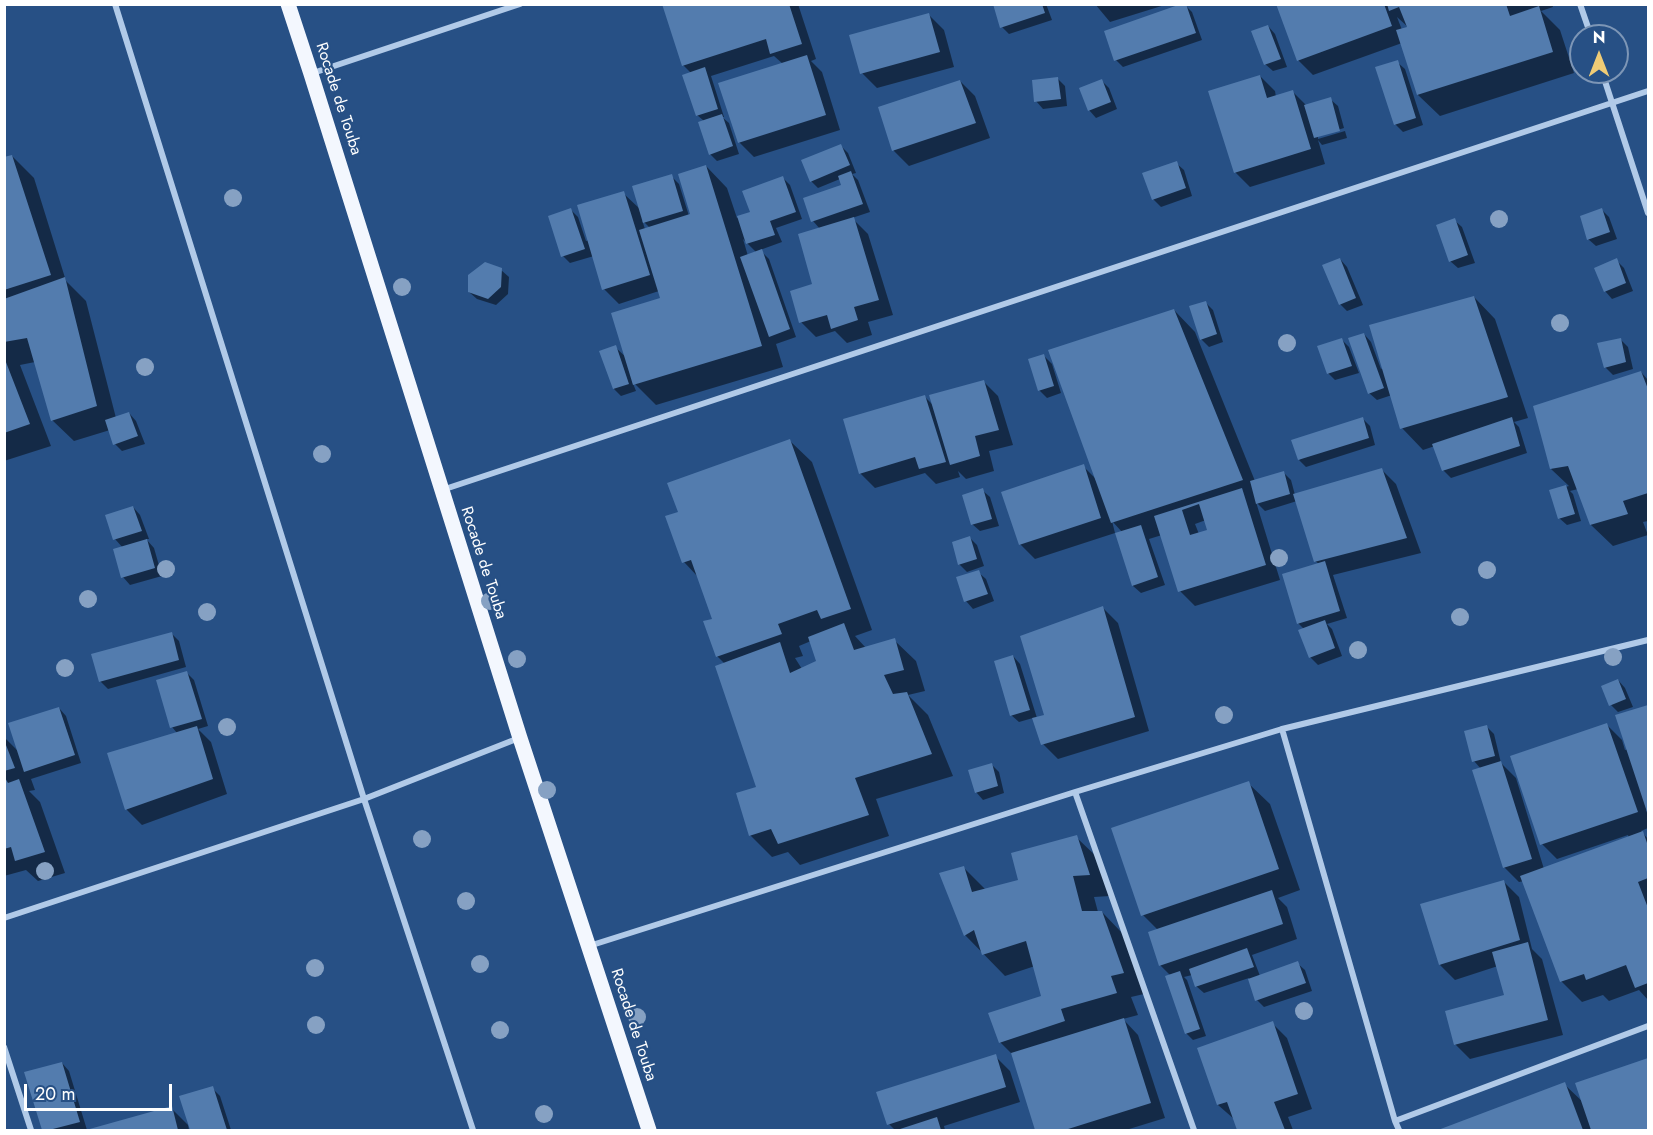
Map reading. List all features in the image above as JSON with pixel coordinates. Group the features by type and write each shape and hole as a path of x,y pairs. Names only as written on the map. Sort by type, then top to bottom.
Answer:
{"main road":[{"name":"Rocade de Touba","path":"288,4 520,738 649,1131"}],"street":[{"path":"115,4 364,799 473,1131"},
{"path":"311,74 520,4"},
{"path":"1580,4 1587,24"},
{"path":"1606,84 1648,213"},
{"path":"441,490 1648,91"},
{"path":"589,946 1282,729 1648,640"},
{"path":"1282,729 1399,1131"},
{"path":"4,918 364,799 520,738"},
{"path":"1075,792 1194,1131"},
{"path":"1395,1121 1648,1026"},
{"path":"4,1047 31,1131"}],"building":[{"path":"662,4 789,4 802,44 770,54 766,39 682,66"},
{"path":"993,4 1042,4 1045,13 1000,28"},
{"path":"1186,4 1196,33 1114,61 1104,31"},
{"path":"1276,4 1384,4 1392,26 1297,61"},
{"path":"1387,4 1506,4 1510,16 1539,6 1553,52 1417,95 1396,30 1407,27 1399,7 1389,11"},
{"path":"929,13 940,52 860,74 849,35"},
{"path":"1268,25 1281,59 1264,65 1251,31"},
{"path":"807,55 826,115 738,143 718,83"},
{"path":"1398,60 1416,118 1394,125 1375,67"},
{"path":"705,67 718,109 696,116 682,75"},
{"path":"1260,75 1267,98 1293,90 1311,149 1234,173 1208,91"},
{"path":"1058,77 1061,99 1034,102 1032,80"},
{"path":"1102,79 1111,102 1088,111 1079,88"},
{"path":"960,80 976,123 892,151 878,107"},
{"path":"1331,97 1340,131 1314,138 1304,105"},
{"path":"722,114 733,146 709,155 698,122"},
{"path":"841,144 850,165 810,182 801,160"},
{"path":"12,155 51,275 4,290 4,157"},
{"path":"1177,161 1186,188 1152,200 1142,173"},
{"path":"706,165 762,346 633,385 611,313 660,298 639,230 690,214 678,174"},
{"path":"851,171 863,204 811,222 803,198 841,185 838,176"},
{"path":"672,174 683,211 643,223 632,186"},
{"path":"783,176 796,212 770,221 775,235 746,244 737,216 750,212 742,191"},
{"path":"624,191 650,275 602,290 577,205"},
{"path":"571,208 585,249 561,257 548,216"},
{"path":"1602,208 1610,232 1587,240 1580,216"},
{"path":"854,217 879,300 854,307 858,320 831,329 827,315 799,323 790,291 812,284 798,234"},
{"path":"1455,218 1468,255 1449,262 1436,225"},
{"path":"762,249 790,329 769,337 740,257"},
{"path":"1340,258 1356,298 1339,305 1322,265"},
{"path":"1617,258 1626,283 1604,292 1594,268"},
{"path":"485,262 502,268 501,287 488,299 468,292 468,275"},
{"path":"65,277 97,406 51,421 27,338 4,342 4,299"},
{"path":"1474,296 1508,397 1400,429 1369,325"},
{"path":"1206,301 1217,334 1200,340 1189,306"},
{"path":"1174,309 1243,480 1111,523 1048,350"},
{"path":"1364,333 1384,388 1368,394 1348,338"},
{"path":"1342,338 1352,366 1327,374 1317,346"},
{"path":"1621,338 1626,362 1604,368 1597,343"},
{"path":"616,345 629,384 613,389 599,351"},
{"path":"1044,354 1054,386 1038,391 1028,359"},
{"path":"4,357 30,424 4,433"},
{"path":"1641,371 1648,389 1648,493 1623,501 1628,514 1590,525 1568,466 1550,469 1533,406"},
{"path":"984,380 999,430 975,436 980,456 950,465 929,395"},
{"path":"925,395 946,462 919,469 915,457 859,474 843,419"},
{"path":"129,412 138,436 113,445 105,420"},
{"path":"1363,417 1369,438 1298,460 1291,440"},
{"path":"1512,417 1520,446 1442,471 1432,444"},
{"path":"790,439 851,609 821,619 817,610 778,624 782,634 716,657 703,621 712,619 691,560 682,563 665,516 678,512 667,483"},
{"path":"1084,464 1101,518 1019,545 1001,492"},
{"path":"1382,468 1407,538 1314,562 1293,494"},
{"path":"1284,471 1290,494 1256,504 1250,481"},
{"path":"1566,485 1575,514 1558,519 1549,490"},
{"path":"983,488 992,519 971,525 962,495"},
{"path":"1242,488 1266,565 1178,592 1154,516","holes":["1199,504 1207,530 1190,535 1182,510"]},
{"path":"133,506 142,531 113,540 105,515"},
{"path":"1141,525 1158,577 1132,586 1115,533"},
{"path":"970,536 977,559 958,565 952,542"},
{"path":"147,539 155,568 121,578 113,549"},
{"path":"1325,561 1340,611 1297,624 1282,574"},
{"path":"979,570 988,594 964,602 956,577"},
{"path":"1103,606 1135,717 1041,745 1032,718 1044,715 1020,636"},
{"path":"1325,620 1335,648 1309,658 1298,630"},
{"path":"844,623 854,650 895,638 904,670 884,675 893,694 907,692 932,754 855,778 869,815 778,844 771,829 749,836 736,793 756,787 715,666 780,642 790,673 816,661 808,637"},
{"path":"172,632 179,660 99,682 91,654"},
{"path":"1013,655 1030,710 1010,716 994,661"},
{"path":"187,671 202,719 170,728 156,680"},
{"path":"1618,679 1626,699 1609,706 1601,686"},
{"path":"1648,705 1648,815 1615,715"},
{"path":"59,707 75,755 24,772 8,723"},
{"path":"1607,723 1638,812 1540,845 1510,756"},
{"path":"1487,725 1495,756 1472,762 1464,731"},
{"path":"197,726 213,779 125,810 107,753"},
{"path":"4,740 15,768 4,771"},
{"path":"1501,761 1532,859 1503,868 1472,770"},
{"path":"992,763 998,786 975,793 968,770"},
{"path":"4,776 8,783 19,779 45,852 15,861 11,847 4,849"},
{"path":"1249,781 1279,869 1141,916 1111,828"},
{"path":"1643,831 1648,846 1648,878 1638,882 1648,908 1648,983 1635,988 1626,965 1586,980 1584,974 1560,982 1520,876"},
{"path":"1077,835 1090,875 1073,876 1082,911 1102,911 1124,973 1111,976 1117,993 1061,1009 1065,1021 999,1043 988,1013 1041,996 1026,941 982,955 974,930 964,936 939,873 964,866 972,892 1018,880 1011,853"},
{"path":"1504,880 1520,940 1439,965 1420,904"},
{"path":"1272,890 1283,924 1159,966 1148,932"},
{"path":"1528,942 1548,1020 1454,1045 1445,1011 1504,995 1492,952"},
{"path":"1247,948 1254,967 1195,987 1189,969"},
{"path":"1298,961 1306,983 1255,1001 1248,979"},
{"path":"1180,971 1200,1029 1185,1034 1165,976"},
{"path":"1124,1018 1151,1103 1065,1130 1035,1130 1011,1053"},
{"path":"1273,1021 1298,1094 1274,1102 1285,1130 1237,1130 1227,1102 1217,1105 1197,1048"},
{"path":"996,1054 1006,1087 887,1125 876,1092"},
{"path":"1648,1058 1648,1130 1591,1130 1575,1083"},
{"path":"62,1062 80,1122 42,1130 24,1072"},
{"path":"1565,1082 1583,1130 1438,1130"},
{"path":"213,1086 227,1130 190,1130 179,1096"},
{"path":"172,1106 178,1130 86,1130"},
{"path":"937,1117 941,1130 897,1130"}]}
